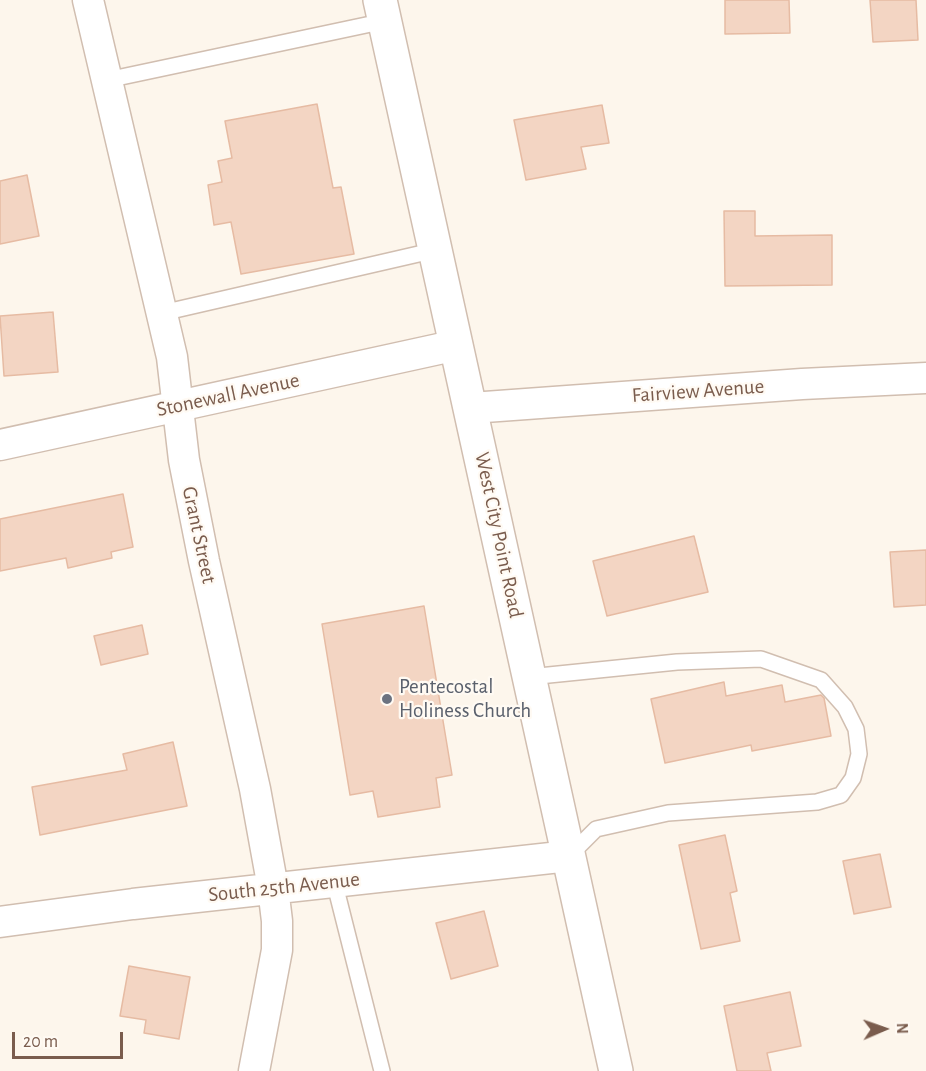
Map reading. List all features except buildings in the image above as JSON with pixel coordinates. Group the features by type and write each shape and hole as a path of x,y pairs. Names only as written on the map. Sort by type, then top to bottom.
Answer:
{"street":[{"name":"Grant Street","path":"88,0 172,357 184,460 255,789 273,888 277,921 277,950 254,1071"},
{"name":"West City Point Road","path":"383,10 616,1071"},
{"name":"Stonewall Avenue","path":"0,445 457,345"},
{"name":"Fairview Avenue","path":"471,408 792,384 926,378"},
{"name":"South 25th Avenue","path":"0,922 273,888 569,856"}],"lane":[{"path":"107,80 383,10"},
{"path":"162,313 436,250"},
{"path":"530,677 677,662 761,658 821,680 845,707 856,729 859,754 853,778 841,795 817,802 658,816 596,830 569,856"},
{"path":"334,881 382,1071"}],"place":[{"name":"Pentecostal Holiness Church","path":"387,699"}]}
